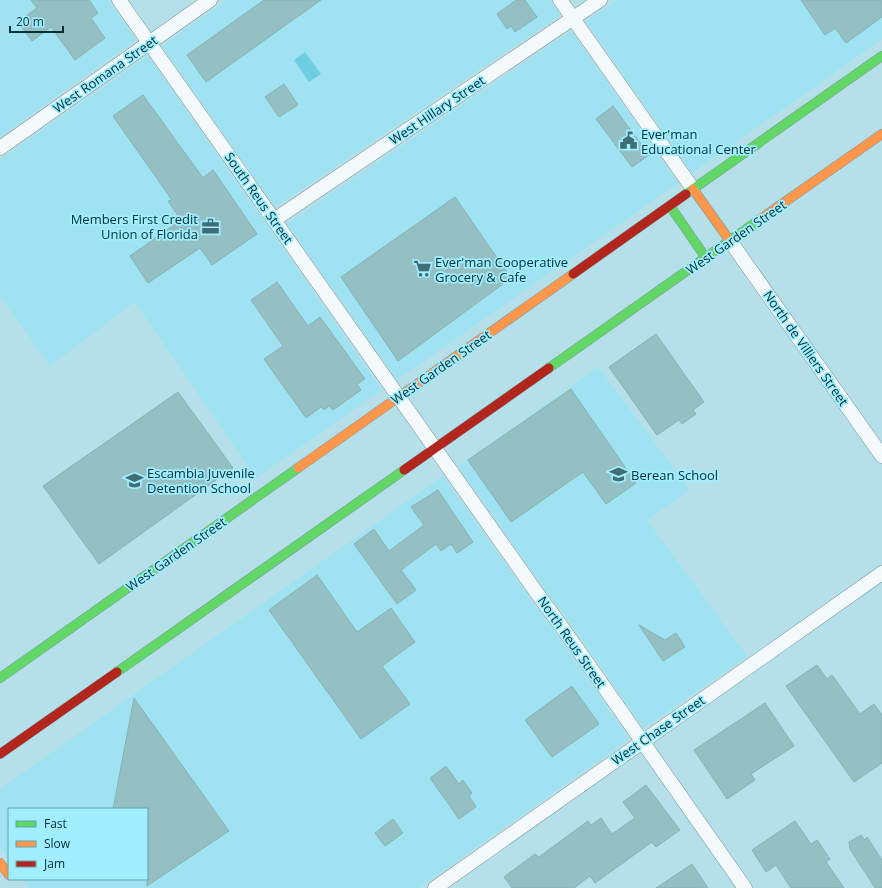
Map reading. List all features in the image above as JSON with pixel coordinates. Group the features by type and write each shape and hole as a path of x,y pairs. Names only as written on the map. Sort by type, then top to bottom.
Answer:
{"main road":[{"name":"West Garden Street","path":"0,678 882,56"},
{"name":"West Garden Street","path":"0,754 882,134"},
{"path":"693,190 730,241"},
{"path":"670,206 706,258"},
{"path":"0,862 8,874"}],"street":[{"name":"South Reus Street","path":"119,0 398,397"},
{"name":"West Romana Street","path":"0,148 210,0"},
{"path":"560,0 693,190"},
{"name":"West Hillary Street","path":"274,220 600,0"},
{"name":"North de Villiers Street","path":"730,241 882,456"},
{"name":"North Reus Street","path":"398,397 539,596 560,623 745,888"},
{"name":"West Chase Street","path":"435,888 882,574"}],"shaded area":[{"path":"0,0 108,0 136,40 0,136"},
{"path":"228,0 550,0 560,15 275,207 162,46"},
{"path":"618,0 882,0 882,39 692,173 586,21"},
{"path":"571,31 678,183 397,380 287,224"},
{"path":"305,52 321,74 309,82 294,60"},
{"path":"148,56 382,390 256,478 135,302 50,366 0,296 0,160"},
{"path":"598,367 690,490 647,520 747,656 644,728 458,466"},
{"path":"443,476 629,739 418,888 29,888 24,880 148,880 148,808 8,808 8,859 0,847 0,789"}],"building":[{"path":"31,0 89,0 98,13 91,18 105,38 75,60 51,27 32,41 18,22 37,8"},
{"path":"264,0 321,0 206,82 187,55"},
{"path":"516,0 525,0 537,17 515,32 511,26 507,29 497,14"},
{"path":"801,0 882,0 882,17 846,43 835,28 825,35"},
{"path":"284,84 298,105 279,117 265,97"},
{"path":"143,95 203,178 213,170 257,234 212,265 200,248 148,283 130,256 181,220 168,201 172,200 113,116"},
{"path":"613,106 649,155 632,167 596,119"},
{"path":"455,197 511,278 398,361 341,277"},
{"path":"277,282 308,326 320,317 365,379 357,384 361,390 333,410 329,406 324,410 321,407 306,418 264,359 283,346 251,300"},
{"path":"656,334 704,402 693,410 696,414 682,424 679,420 657,435 609,367"},
{"path":"571,389 636,483 606,504 583,472 511,522 468,460"},
{"path":"178,392 233,468 99,564 43,486"},
{"path":"438,490 473,542 457,553 451,544 441,551 436,544 401,570 416,590 397,604 354,544 374,529 389,551 424,525 411,507"},
{"path":"317,575 357,632 391,608 415,642 382,666 410,704 361,739 269,610"},
{"path":"639,625 665,640 676,633 685,647 663,661"},
{"path":"817,665 827,679 832,675 860,714 874,704 882,715 882,763 854,782 786,686"},
{"path":"572,686 599,724 552,757 525,720"},
{"path":"134,698 229,831 147,886 148,808 113,808"},
{"path":"765,703 794,746 751,774 755,780 727,799 694,750"},
{"path":"446,766 459,784 463,780 472,793 469,796 476,807 459,819 430,778"},
{"path":"646,785 680,830 656,847 652,842 595,883 590,876 574,888 512,888 504,877 535,854 539,857 588,821 591,825 601,818 612,834 635,818 623,802"},
{"path":"393,819 403,833 385,846 375,833"},
{"path":"795,821 811,844 817,840 830,859 826,862 844,888 791,888 776,865 766,872 752,850"},
{"path":"861,835 865,840 867,837 882,860 882,888 875,888 850,849 849,842"},
{"path":"692,864 708,888 656,888"}],"traffic: fast":[{"path":"686,194 882,56"},
{"path":"670,206 706,258"},
{"path":"549,368 759,220"},
{"path":"0,678 298,468"},
{"path":"117,672 404,470"}],"traffic: slow":[{"path":"759,220 882,134"},
{"path":"693,189 730,241"},
{"path":"298,468 573,274"},
{"path":"0,863 8,874"}],"traffic: jam":[{"path":"573,274 686,194"},
{"path":"404,470 549,368"},
{"path":"0,754 117,672"}],"place":[{"name":"Ever'man Educational Center","path":"628,141"},
{"name":"Members First Credit Union of Florida","path":"211,226"},
{"name":"Ever'man Cooperative Grocery & Cafe","path":"422,269"},
{"name":"Berean School","path":"618,475"},
{"name":"Escambia Juvenile Detention School","path":"134,480"}]}
